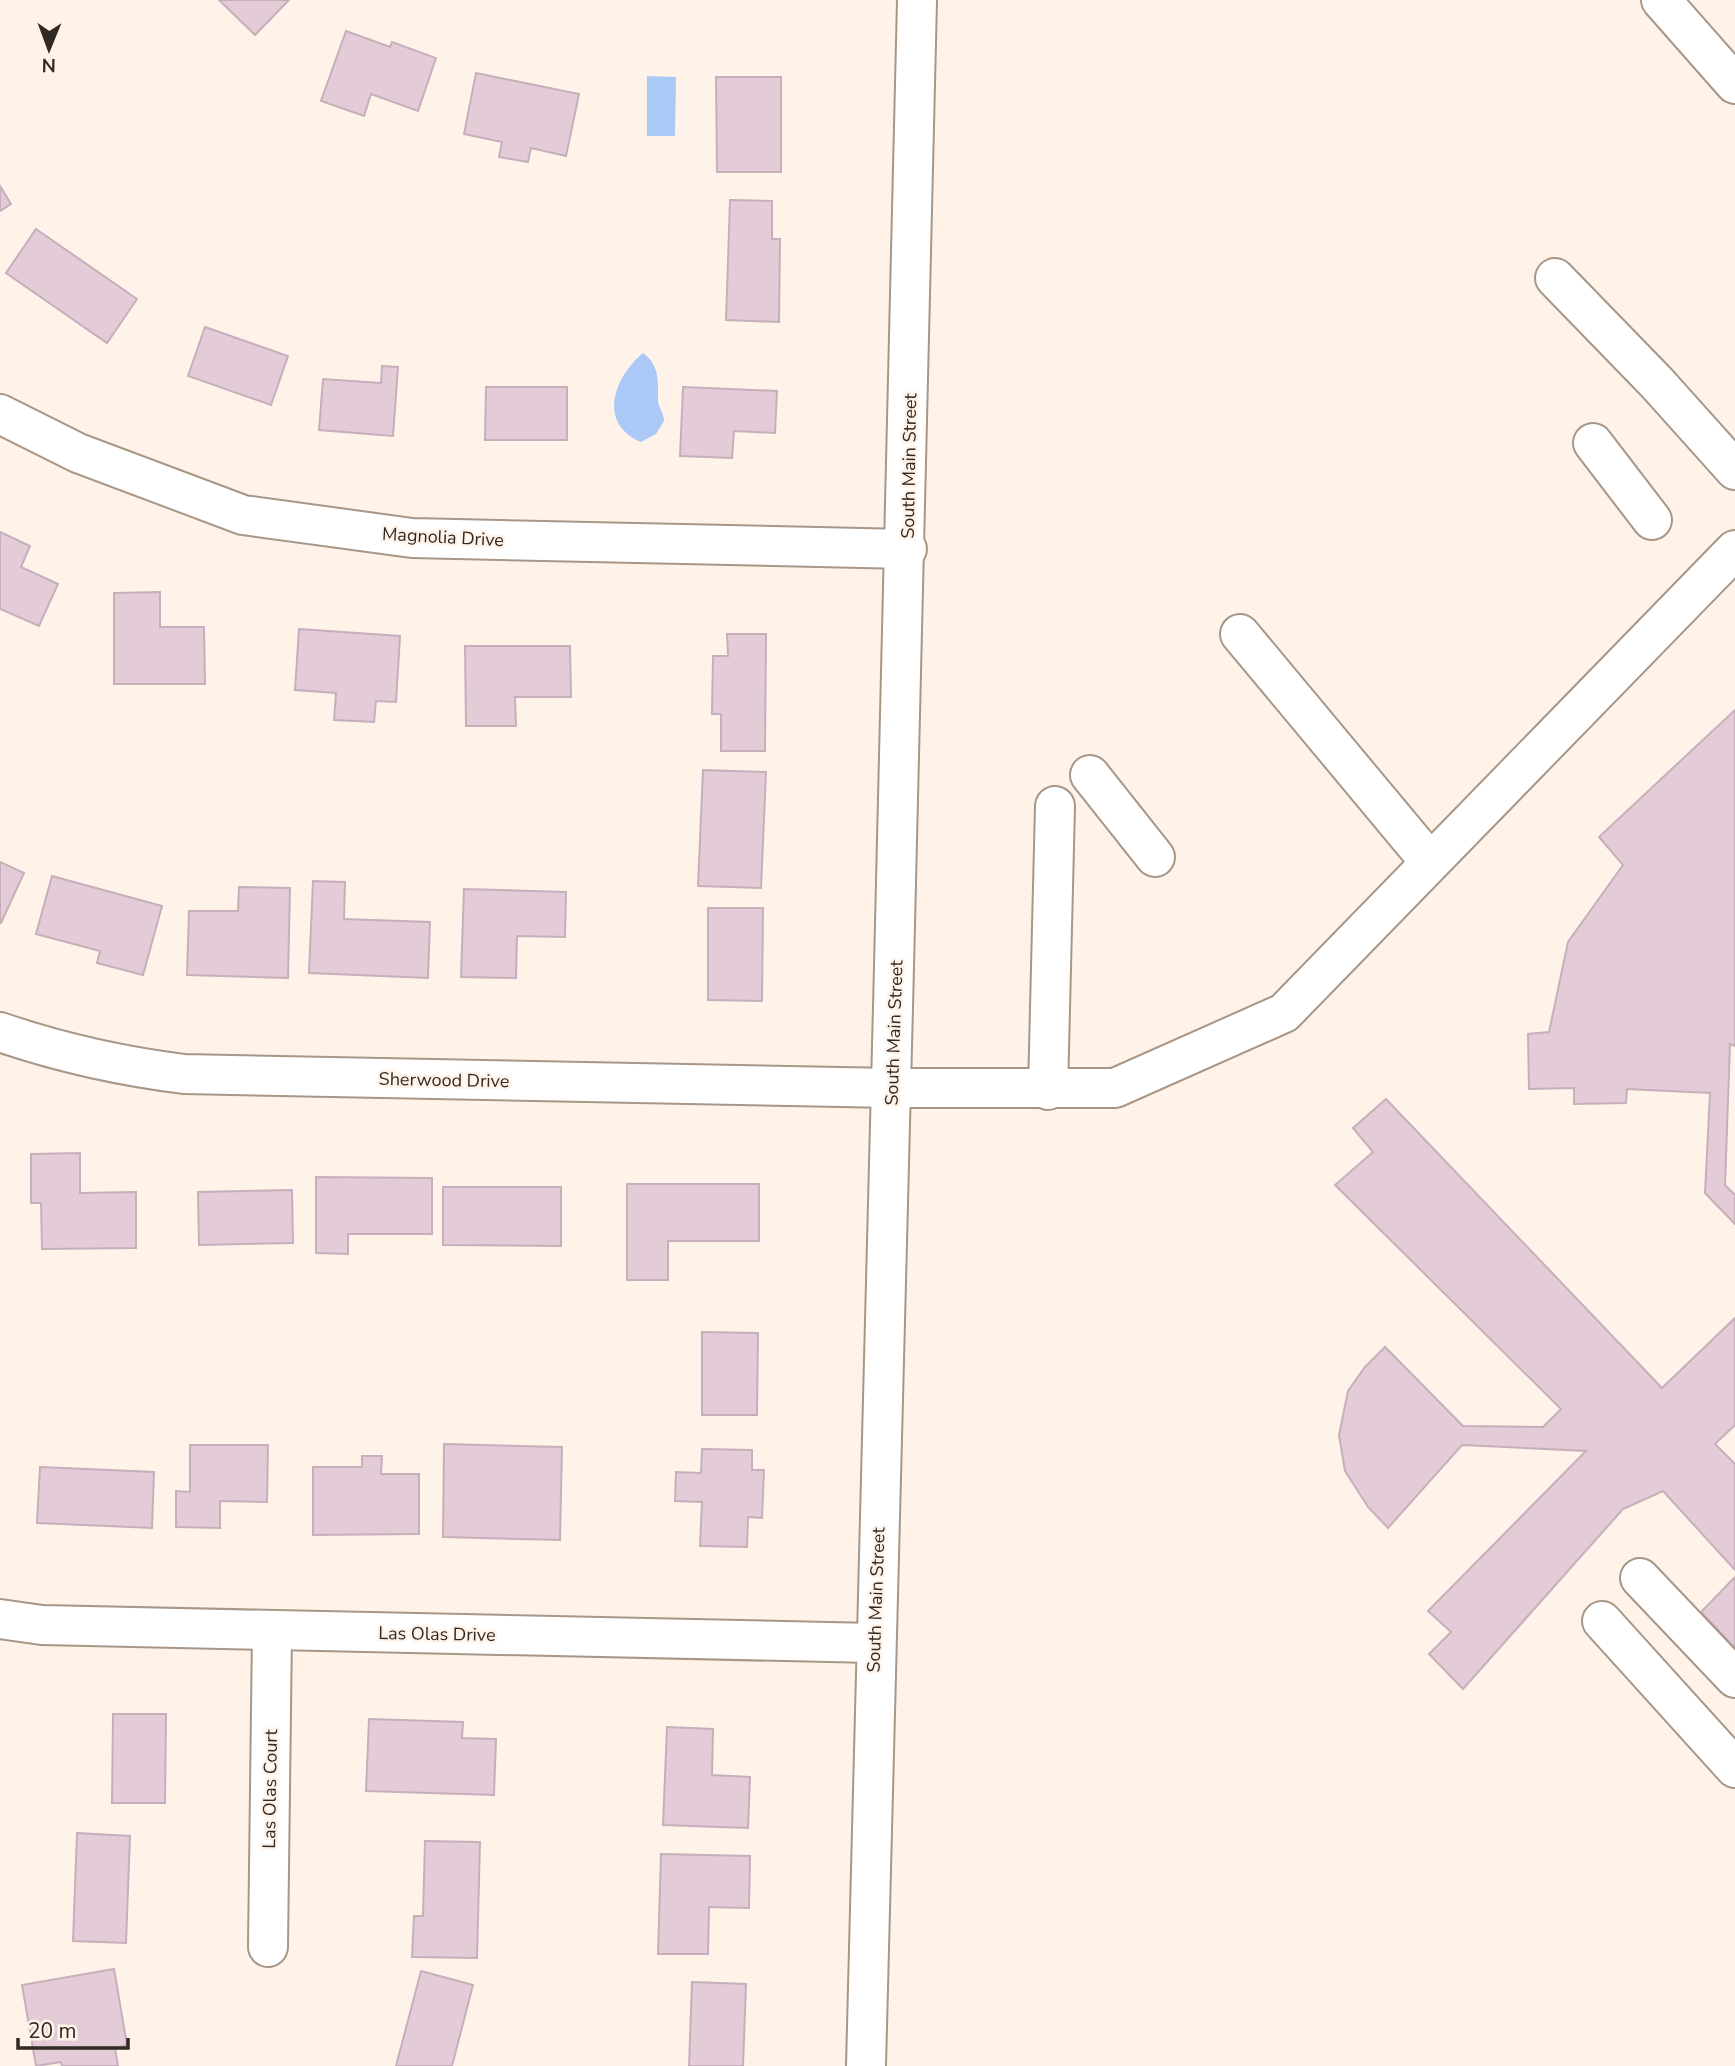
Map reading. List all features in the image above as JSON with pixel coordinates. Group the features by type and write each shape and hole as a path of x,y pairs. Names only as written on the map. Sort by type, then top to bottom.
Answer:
{"street":[{"name":"South Main Street","path":"866,2066 874,1643 893,1088 907,549 917,0"},
{"path":"1661,0 1735,84"},
{"path":"1555,278 1657,383 1735,470"},
{"name":"Magnolia Drive","path":"0,415 78,453 243,515 412,538 907,549"},
{"path":"1593,443 1652,520"},
{"name":"Sherwood Drive","path":"0,1032 51,1049 118,1066 184,1074 893,1088 1115,1088 1284,1013 1735,550"},
{"path":"1240,634 1430,862"},
{"path":"1090,775 1155,857"},
{"path":"1048,1090 1055,807"},
{"path":"1640,1577 1735,1678"},
{"name":"Las Olas Drive","path":"0,1619 42,1625 874,1643"},
{"path":"1602,1622 1735,1768"},
{"name":"Las Olas Court","path":"268,1947 272,1631"}],"water":[{"path":"647,76 676,77 675,136 647,136"},
{"path":"643,353 655,369 658,403 664,421 656,434 641,442 627,434 619,423 615,412 615,399 624,374"}],"building":[{"path":"219,0 289,0 255,35"},
{"path":"346,31 390,47 392,42 436,58 418,111 371,94 364,116 321,101"},
{"path":"476,73 579,94 566,156 531,148 528,162 499,157 502,142 464,134"},
{"path":"716,77 781,77 781,172 717,172"},
{"path":"0,186 11,204 0,211"},
{"path":"730,200 772,201 772,239 780,239 779,322 726,320"},
{"path":"36,229 137,299 107,343 6,273"},
{"path":"205,327 288,356 271,405 188,376"},
{"path":"382,366 398,367 393,436 319,430 323,379 381,383"},
{"path":"486,387 567,387 567,440 485,440"},
{"path":"683,387 777,391 775,433 734,431 732,458 680,456"},
{"path":"0,532 30,546 21,567 58,584 39,626 0,609"},
{"path":"160,592 160,627 204,627 205,684 114,684 114,593"},
{"path":"299,629 400,636 396,702 376,701 374,722 334,720 336,693 295,690"},
{"path":"727,634 766,634 765,751 721,751 721,714 712,714 713,656 728,656"},
{"path":"465,646 570,646 571,697 515,697 516,726 466,726"},
{"path":"1735,710 1735,1046 1730,1044 1725,1185 1735,1195 1735,1224 1705,1193 1710,1093 1627,1089 1626,1103 1574,1104 1574,1088 1529,1089 1528,1034 1549,1032 1568,942 1623,865 1599,837"},
{"path":"703,770 766,772 761,888 698,886"},
{"path":"0,862 24,873 1,923 0,923"},
{"path":"52,876 162,906 143,975 97,963 100,951 36,934"},
{"path":"313,881 345,882 344,919 430,922 428,978 309,973"},
{"path":"239,887 290,888 288,978 187,975 189,911 238,911"},
{"path":"464,889 566,892 565,937 517,936 516,978 461,977"},
{"path":"708,908 763,908 762,1001 708,1000"},
{"path":"1386,1099 1662,1388 1735,1318 1735,1425 1715,1444 1735,1464 1735,1570 1663,1491 1623,1509 1463,1689 1429,1654 1451,1632 1428,1611 1586,1451 1462,1445 1388,1528 1368,1507 1345,1471 1339,1435 1348,1391 1365,1367 1385,1347 1463,1426 1543,1427 1561,1409 1335,1185 1373,1152 1353,1128"},
{"path":"80,1153 80,1193 136,1192 136,1248 42,1249 41,1203 31,1203 31,1154"},
{"path":"316,1177 432,1178 432,1234 348,1234 348,1254 316,1253"},
{"path":"627,1184 759,1184 759,1241 668,1241 668,1280 627,1280"},
{"path":"443,1187 561,1187 561,1246 443,1245"},
{"path":"292,1190 293,1243 199,1245 198,1192"},
{"path":"702,1332 758,1333 757,1415 702,1415"},
{"path":"444,1444 562,1447 560,1540 443,1537"},
{"path":"190,1445 268,1445 267,1502 220,1501 220,1528 176,1527 176,1491 190,1492"},
{"path":"702,1449 752,1450 752,1470 764,1470 762,1518 748,1517 747,1547 700,1546 702,1502 675,1501 676,1472 701,1473"},
{"path":"362,1456 382,1456 381,1474 419,1474 419,1534 313,1535 313,1467 362,1467"},
{"path":"40,1467 154,1472 152,1528 37,1523"},
{"path":"1735,1577 1735,1648 1701,1612"},
{"path":"113,1714 166,1714 165,1803 112,1803"},
{"path":"369,1719 463,1722 462,1738 496,1739 494,1795 366,1791"},
{"path":"667,1727 713,1729 712,1775 750,1777 748,1828 663,1825"},
{"path":"77,1833 130,1836 126,1943 73,1941"},
{"path":"425,1841 480,1842 477,1958 412,1957 414,1916 423,1916"},
{"path":"661,1854 750,1856 749,1908 709,1907 708,1954 658,1954"},
{"path":"114,1969 127,2045 115,2048 118,2066 62,2066 61,2062 36,2066 22,1985"},
{"path":"421,1971 473,1985 452,2066 396,2066"},
{"path":"692,1982 746,1984 743,2066 689,2066"}]}
